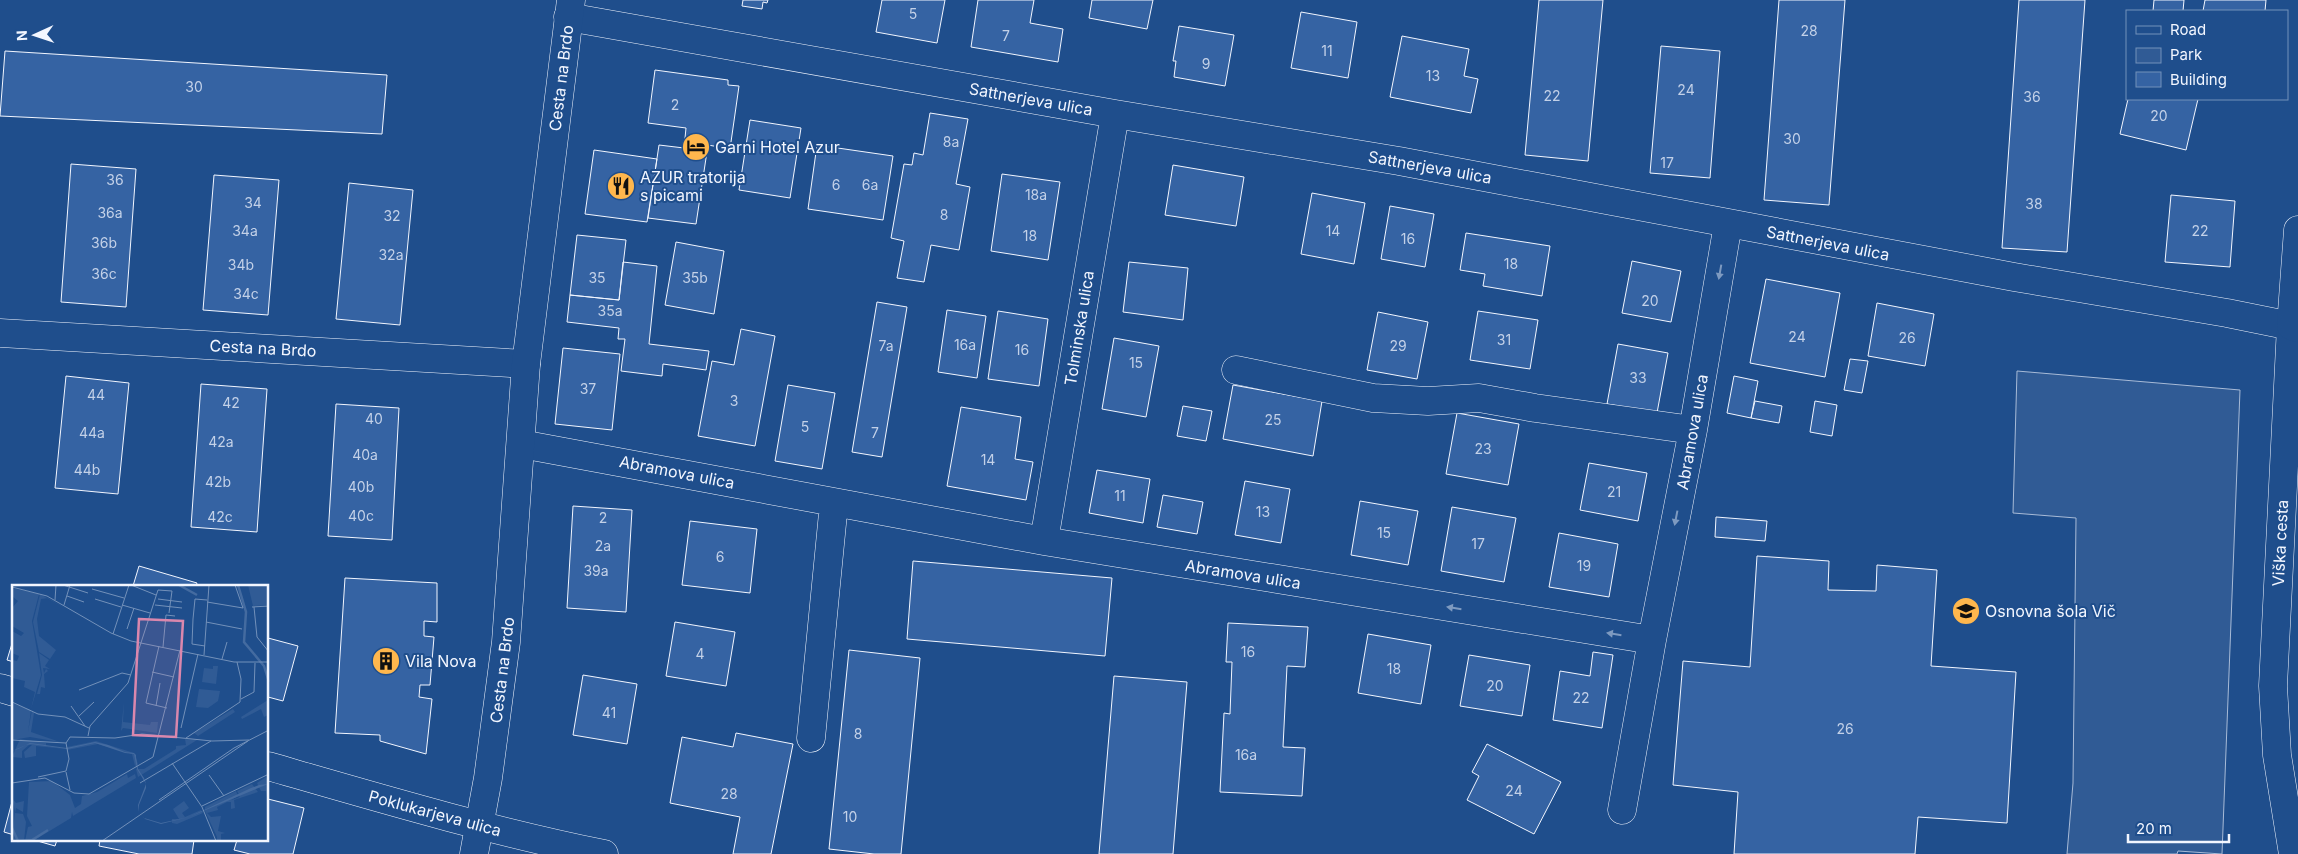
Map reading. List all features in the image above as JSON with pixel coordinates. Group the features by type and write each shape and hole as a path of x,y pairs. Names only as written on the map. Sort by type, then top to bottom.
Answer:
{"street":[{"name":"Sattnerjeva ulica","path":"570,9 1114,114 1399,161 2014,278 2227,312 2295,327"},
{"name":"Cesta na Brdo","path":"474,854 488,778 506,642 526,364 570,9"},
{"name":"Tolminska ulica","path":"1044,541 1114,114"},
{"name":"Abramova ulica","path":"1622,810 1652,640 1693,430 1728,224"},
{"name":"Viška cesta","path":"2293,854 2277,755 2273,686 2295,327 2298,230"},
{"name":"Cesta na Brdo","path":"0,333 526,364"},
{"path":"1236,370 1373,398 1428,400 1480,398 1535,408 1693,430"},
{"name":"Abramova ulica","path":"521,444 1044,541 1652,640"},
{"path":"811,738 834,502"},
{"name":"Poklukarjeva ulica","path":"269,766 479,826 529,839 604,854"}],"green space":[{"path":"2017,371 2240,390 2222,854 2178,851 2177,854 2067,854 2073,783 2076,518 2013,513"}],"building":[{"path":"743,0 768,0 767,3 763,2 762,9 742,6"},
{"path":"882,0 945,0 937,43 876,32"},
{"path":"978,0 1034,0 1030,23 1063,29 1058,62 971,47"},
{"path":"1092,0 1153,0 1147,29 1089,18"},
{"path":"1539,0 1603,0 1588,161 1525,155"},
{"path":"1779,0 1845,0 1829,205 1764,200"},
{"path":"2019,0 2085,0 2067,252 2002,248"},
{"path":"2154,0 2184,0 2183,10 2153,10"},
{"path":"2205,0 2266,0 2265,10 2203,10"},
{"path":"1301,12 1357,22 1348,78 1291,68"},
{"path":"1179,26 1234,35 1225,86 1174,77 1176,61 1173,61"},
{"path":"1402,36 1469,49 1464,76 1478,79 1471,113 1390,97"},
{"path":"1661,46 1720,51 1710,178 1650,173"},
{"path":"5,51 387,75 382,134 0,116"},
{"name":"Garni Hotel Azur","path":"655,70 728,80 728,85 739,86 730,149 708,145 696,224 648,218 659,145 684,148 686,128 648,123"},
{"path":"2128,100 2198,100 2186,150 2120,134"},
{"path":"930,113 968,119 956,184 970,187 959,250 931,245 924,282 897,278 904,241 891,238 904,164 912,165 914,153 923,155"},
{"path":"750,120 801,128 790,198 739,190"},
{"path":"817,145 893,156 883,220 808,209"},
{"name":"AZUR tratorija s picami","path":"594,150 657,159 647,222 585,214"},
{"path":"71,164 136,169 126,307 61,302"},
{"path":"1173,165 1244,177 1236,226 1165,215"},
{"path":"1002,174 1060,182 1048,260 991,251"},
{"path":"214,175 279,180 268,315 203,310"},
{"path":"349,183 413,190 400,325 336,319"},
{"path":"1312,193 1365,203 1354,264 1301,254"},
{"path":"2171,195 2235,201 2230,267 2165,262"},
{"path":"1390,206 1434,214 1425,267 1381,259"},
{"path":"1466,233 1550,246 1542,296 1483,286 1485,274 1460,270"},
{"path":"577,235 626,240 619,300 570,295"},
{"path":"676,242 724,251 714,314 665,305"},
{"path":"1632,261 1681,271 1671,322 1622,313"},
{"path":"623,262 657,266 649,344 709,351 706,370 663,364 662,376 621,371 625,339 618,339 619,328 567,322 570,295 619,300"},
{"path":"1129,262 1188,268 1183,320 1123,312"},
{"path":"1766,279 1840,293 1825,377 1750,363"},
{"path":"877,302 907,307 882,457 852,452"},
{"path":"1877,303 1934,314 1925,366 1868,356"},
{"path":"947,310 986,316 977,378 938,372"},
{"path":"998,311 1048,319 1039,386 988,379"},
{"path":"1478,311 1538,320 1530,369 1470,360"},
{"path":"1378,312 1428,322 1417,379 1367,370"},
{"path":"741,329 775,336 755,446 698,436 712,361 734,365"},
{"path":"1114,338 1159,346 1146,417 1102,409"},
{"path":"1618,344 1668,353 1657,413 1607,404"},
{"path":"563,348 620,354 612,430 555,424"},
{"path":"1850,359 1868,361 1862,393 1844,390"},
{"path":"66,376 129,383 118,494 55,488"},
{"path":"1734,376 1758,381 1751,418 1727,413"},
{"path":"201,384 267,389 257,532 191,527"},
{"path":"788,385 835,393 822,469 775,461"},
{"path":"1233,385 1322,401 1313,456 1223,439"},
{"path":"1755,401 1782,406 1779,423 1751,418"},
{"path":"1815,401 1837,405 1832,436 1810,432"},
{"path":"336,404 399,408 392,540 328,536"},
{"path":"1183,406 1212,411 1206,441 1177,436"},
{"path":"961,407 1021,417 1015,459 1033,462 1026,500 947,486"},
{"path":"1457,413 1519,424 1508,485 1446,474"},
{"path":"1589,463 1647,473 1638,521 1580,510"},
{"path":"1097,470 1150,479 1143,523 1089,513"},
{"path":"1245,481 1290,489 1281,543 1235,535"},
{"path":"1163,495 1203,502 1197,534 1157,527"},
{"path":"1360,501 1418,511 1408,565 1351,555"},
{"path":"573,506 632,510 626,612 567,608"},
{"path":"1452,507 1516,518 1504,582 1441,571"},
{"path":"1716,517 1767,521 1765,541 1715,537"},
{"path":"690,521 757,529 750,593 682,585"},
{"path":"1559,533 1618,544 1609,597 1549,587"},
{"path":"1757,556 1829,561 1828,590 1876,591 1877,565 1937,570 1931,666 2016,672 2007,823 1918,817 1915,854 1734,854 1738,792 1673,785 1683,661 1750,667"},
{"path":"913,561 1112,578 1105,656 907,639"},
{"path":"139,566 197,583 196,585 133,585"},
{"name":"Vila Nova","path":"345,578 437,583 437,622 424,621 424,636 434,637 430,685 420,685 419,697 432,699 426,754 380,741 380,735 335,733"},
{"path":"675,622 735,632 726,686 666,676"},
{"path":"1228,623 1308,627 1305,667 1287,666 1283,747 1305,748 1302,796 1220,792 1224,713 1230,714 1232,662 1226,662"},
{"path":"1368,634 1431,645 1421,704 1358,693"},
{"path":"269,638 298,646 283,701 269,697"},
{"path":"12,644 12,661 7,660"},
{"path":"849,650 920,658 901,854 874,854 829,849"},
{"path":"1593,652 1613,655 1602,728 1553,720 1560,671 1590,676"},
{"path":"1469,655 1530,665 1522,716 1460,706"},
{"path":"583,675 637,684 627,744 573,735"},
{"path":"1114,676 1187,682 1173,854 1099,854"},
{"path":"736,733 793,744 771,854 733,854 740,817 670,803 682,737 733,747"},
{"path":"1487,744 1561,782 1534,834 1467,800 1479,776 1472,772"},
{"path":"269,799 304,808 293,854 250,854 234,850 236,842 269,842"},
{"path":"12,802 12,834 4,832"},
{"path":"41,842 56,842 55,846"},
{"path":"100,842 194,842 192,854 139,854 99,846"}],"place":[{"name":"Garni Hotel Azur","path":"696,147"},
{"name":"AZUR tratorija s picami","path":"621,186"},
{"name":"Osnovna šola Vič","path":"1966,611"},
{"name":"Vila Nova","path":"386,661"}]}
